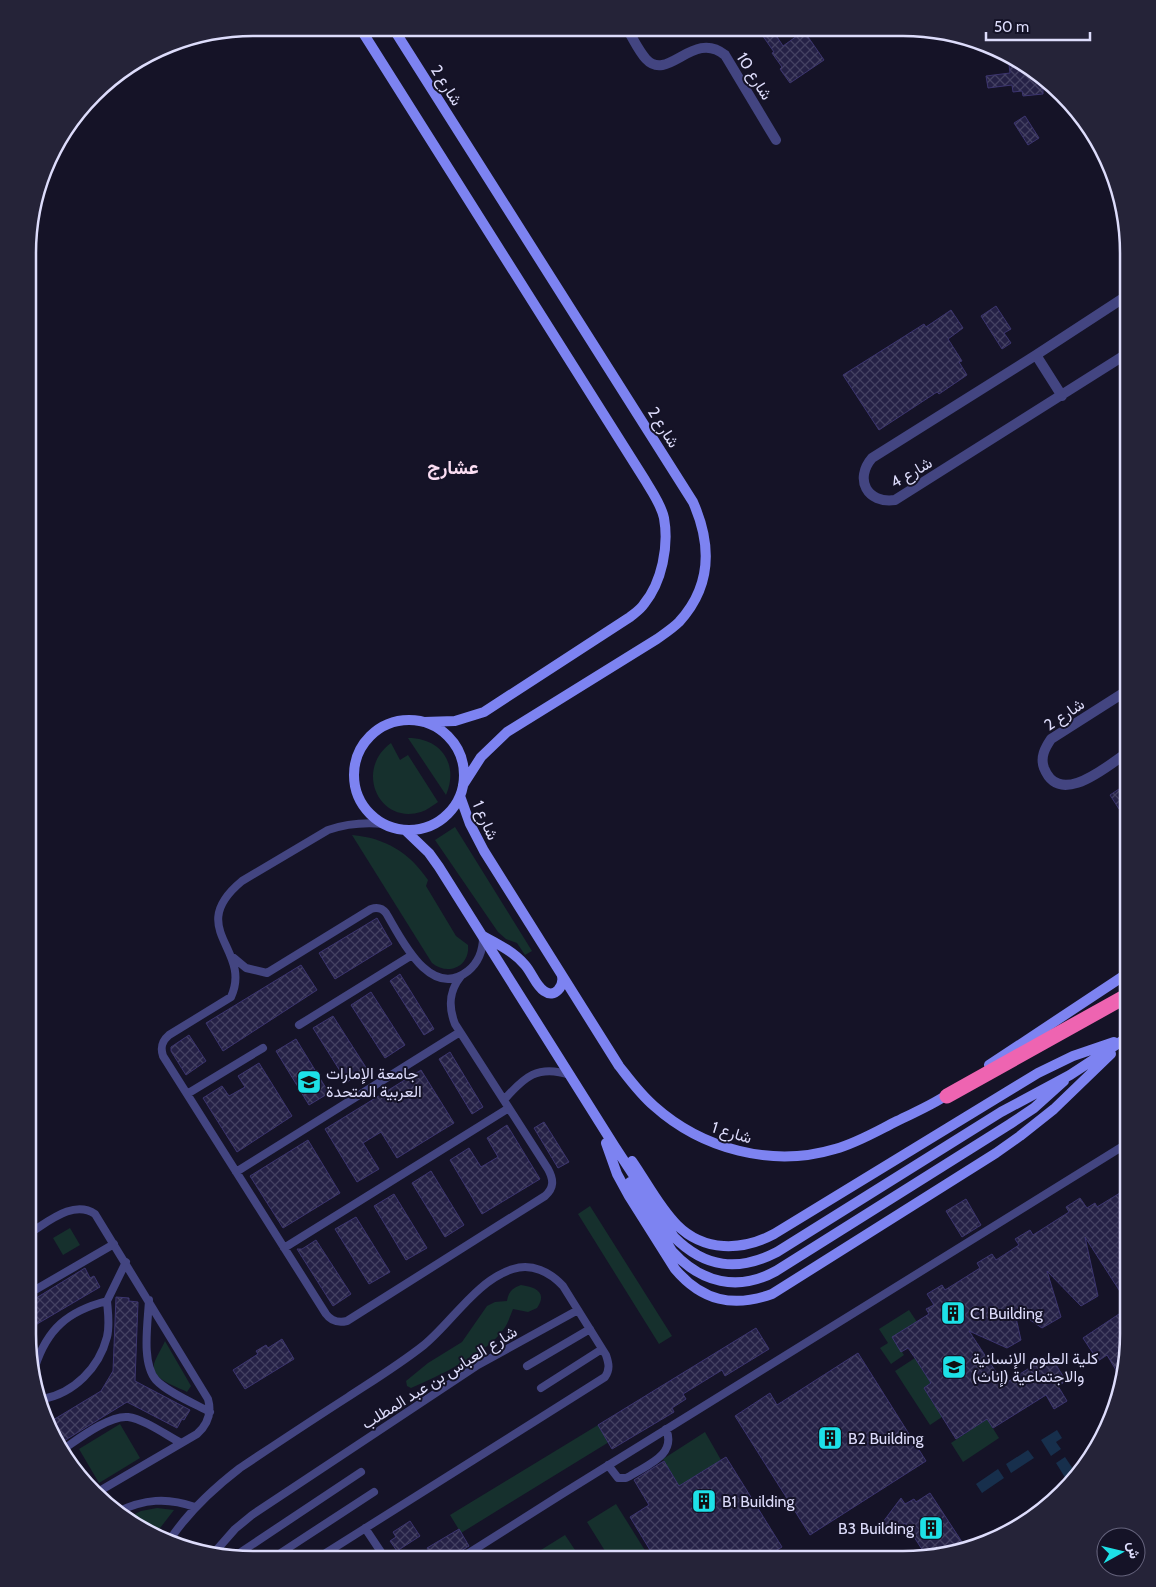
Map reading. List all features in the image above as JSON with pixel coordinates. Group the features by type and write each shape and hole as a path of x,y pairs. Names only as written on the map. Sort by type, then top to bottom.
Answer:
{"highway":[{"path":"946,1096 1120,999"}],"street":[{"path":"365,36 645,480 657,500 664,518 665,537 661,569 654,587 644,604 630,617 484,712 455,721 400,721 383,727 368,739 358,756 354,775 358,795 368,812 383,824 405,830 425,828 450,812 460,796 463,785 462,762 452,741 444,733 424,722"},
{"name":"شارع 2","path":"398,36 693,502 702,522 706,550 701,586 690,608 677,624 657,639 507,732 481,757 463,785"},
{"name":"شارع 10","path":"631,36 646,59 656,64 667,64 698,48 719,50 724,55 776,140"},
{"name":"شارع 4","path":"1120,300 872,458 866,464 863,472 866,489 878,500 887,502 895,500 1120,358"},
{"path":"1036,355 1062,396"},
{"name":"شارع 2","path":"1120,695 1051,739 1043,755 1043,764 1046,772 1052,779 1068,786 1085,780 1120,757"},
{"name":"شارع 1","path":"460,796 470,824 484,851 619,1066 635,1087 674,1122 697,1136 735,1150 755,1154 795,1156 835,1149 858,1141 946,1096 1120,978"},
{"path":"405,830 434,860 674,1237 685,1248 712,1262 729,1265 746,1264 762,1260 777,1252 1001,1112 1070,1075 1120,1042"},
{"path":"483,935 512,953 525,965 539,987 546,993 559,990 563,982 561,974"},
{"path":"591,1109 623,1149 677,1225 703,1242 726,1246 747,1246 774,1234 1038,1073 1073,1056 1120,1040"},
{"path":"591,1109 617,1174 675,1269 684,1280 700,1292 719,1299 733,1301 753,1300 772,1294 996,1153 1054,1109 1120,1045"},
{"path":"606,1143 672,1251 680,1259 689,1267 708,1277 734,1283 749,1283 763,1279 1034,1108 1070,1075"}],"lane":[{"path":"383,824 355,823 328,830 233,888 223,901 219,914 219,927 222,938 234,963 236,980 231,997 169,1035 161,1047 163,1056 284,1248 329,1318 337,1322 347,1321 549,1192 553,1181 551,1175 460,1032 451,1014 451,994 455,984 475,964 480,956 483,946 483,935"},
{"path":"231,955 246,968 267,973 371,909 376,908 382,909 386,913 412,955 424,969 437,977 453,978 461,976"},
{"path":"299,1024 412,955"},
{"path":"236,1172 460,1032"},
{"path":"187,1094 263,1048"},
{"path":"504,1100 522,1081 533,1074 559,1071 571,1076"},
{"path":"284,1248 509,1108"},
{"path":"472,1551 1120,1148"},
{"path":"36,1229 72,1209 84,1208 95,1214 208,1399 209,1418 202,1430 102,1489"},
{"path":"36,1289 114,1244"},
{"path":"46,1399 67,1391 81,1381 93,1368 102,1353 109,1319 107,1301 126,1262"},
{"name":"شارع العباس بن عبد المطلب","path":"172,1535 195,1507 214,1488 240,1468 418,1349 450,1321 472,1296 491,1280 514,1269 532,1268 550,1274 563,1286 578,1310 478,1365 261,1510 235,1529 219,1548"},
{"path":"148,1300 147,1360 151,1373 160,1383 210,1412"},
{"path":"38,1359 48,1336 60,1323 74,1313 107,1301"},
{"path":"329,1551 605,1377 609,1364 578,1310"},
{"path":"527,1366 590,1329"},
{"path":"541,1388 602,1350"},
{"path":"68,1446 111,1420 122,1417 133,1418 181,1443"},
{"path":"608,1465 618,1478 630,1476 665,1453 669,1442 666,1430"},
{"path":"244,1550 361,1472"},
{"path":"284,1551 374,1492"},
{"path":"125,1509 154,1500 182,1502 195,1507"},
{"path":"365,1528 380,1551"}],"green space":[{"path":"408,738 420,739 430,743 445,755 450,773 446,795"},
{"path":"391,743 400,760 408,755 438,802 421,812 406,814 393,810 383,803 376,792 373,780 374,767 380,754"},
{"path":"455,827 532,951 525,955 517,943 506,939 498,932 435,840"},
{"path":"352,835 386,843 404,854 421,870 428,880 426,886 456,936 468,945 468,953 462,964 451,969 445,969 432,963"},
{"path":"590,1206 672,1336 659,1344 578,1214"},
{"path":"70,1228 80,1245 63,1255 53,1238"},
{"path":"521,1285 538,1291 541,1298 537,1308 528,1312 513,1309 508,1323 496,1339 474,1356 434,1378 411,1388 407,1386 406,1381 428,1363 462,1342 487,1306 495,1302 507,1301 511,1291"},
{"path":"909,1310 917,1322 893,1337 904,1355 891,1364 880,1348 888,1343 879,1329"},
{"path":"165,1341 191,1386 187,1392 165,1382 154,1370 155,1361"},
{"path":"915,1358 931,1383 924,1388 942,1417 930,1425 895,1371"},
{"path":"987,1419 999,1438 963,1462 951,1443"},
{"path":"120,1424 140,1458 99,1483 79,1449"},
{"path":"598,1425 609,1442 461,1533 450,1515"},
{"path":"705,1432 721,1460 679,1486 663,1459"},
{"path":"616,1504 645,1551 605,1551 587,1522"},
{"path":"157,1508 174,1510 159,1529 134,1515"},
{"path":"565,1535 576,1551 539,1551"}],"water":[{"path":"1057,1430 1062,1438 1056,1442 1061,1449 1051,1456 1041,1440"},
{"path":"1028,1450 1034,1458 1011,1473 1006,1464"},
{"path":"1065,1457 1073,1469 1065,1478 1056,1463"},
{"path":"998,1469 1004,1478 982,1493 976,1484"}],"building":[{"path":"763,36 777,36 783,46 797,36 807,36 824,60 790,83 780,69 782,67 772,53 774,52"},
{"path":"1009,65 1043,88 1043,94 1023,96 1022,91 1013,92 1012,85 988,88 986,76 1010,73"},
{"path":"1025,116 1039,138 1028,145 1014,123"},
{"path":"996,306 1011,329 1004,333 1011,343 1002,349 981,316"},
{"path":"951,310 963,328 948,339 962,361 959,362 967,375 879,430 843,375 924,324 926,327"},
{"path":"1120,788 1120,808 1119,809 1110,795"},
{"path":"377,918 392,944 335,979 319,953"},
{"path":"301,965 317,990 223,1051 206,1023"},
{"path":"400,974 434,1029 424,1035 390,981"},
{"path":"371,992 405,1045 385,1058 351,1005"},
{"path":"333,1016 367,1069 347,1082 313,1028"},
{"path":"189,1035 206,1061 186,1075 171,1051 171,1047"},
{"path":"296,1039 329,1093 309,1105 276,1051"},
{"path":"450,1052 483,1107 472,1114 439,1059"},
{"path":"259,1063 292,1116 237,1152 203,1098 222,1086 229,1096 245,1087 238,1076"},
{"path":"421,1070 454,1123 397,1158 381,1132 363,1143 379,1169 357,1182 325,1129"},
{"path":"544,1122 569,1162 558,1168 534,1128"},
{"path":"507,1125 540,1179 482,1214 450,1160 469,1148 481,1167 498,1157 487,1138"},
{"path":"308,1140 340,1193 283,1228 250,1176"},
{"path":"431,1171 464,1225 445,1237 412,1183"},
{"name":"C1 Building","path":"1120,1193 1120,1292 1085,1237 1098,1296 1081,1306 1047,1271 1061,1317 1042,1328 1014,1309 1021,1340 1007,1348 969,1331 1004,1384 1050,1355 1066,1381 1058,1386 1067,1401 1054,1409 1046,1395 993,1428 987,1419 956,1439 924,1388 931,1383 908,1348 901,1352 892,1337 929,1314 926,1309 934,1305 927,1294 942,1285 945,1290 980,1268 977,1263 992,1254 996,1260 1019,1245 1015,1239 1030,1230 1033,1235 1069,1212 1066,1207 1080,1198 1087,1208 1095,1203 1097,1207"},
{"path":"394,1194 427,1248 406,1260 374,1206"},
{"path":"966,1199 981,1225 962,1237 946,1211"},
{"path":"356,1217 390,1272 369,1284 335,1229"},
{"path":"316,1240 351,1294 333,1306 297,1249 302,1249"},
{"path":"85,1268 90,1278 94,1276 100,1287 36,1325 36,1298"},
{"path":"116,1297 129,1298 129,1301 138,1302 135,1381 190,1410 177,1428 127,1402 64,1441 54,1419 101,1391 113,1371"},
{"name":"C1 Building","path":"1120,1313 1117,1371 1107,1355 1098,1361 1083,1338"},
{"path":"756,1328 769,1349 725,1376 722,1370 683,1394 686,1399 672,1408 674,1412 612,1449 598,1425"},
{"path":"282,1339 294,1359 245,1389 233,1370 258,1354 256,1351 266,1345 268,1348"},
{"name":"B2 Building","path":"858,1353 926,1461 810,1535 735,1416 770,1393 777,1405"},
{"name":"B1 Building","path":"726,1457 782,1547 775,1551 648,1551 650,1550 630,1517 649,1505 634,1480 664,1461 679,1486"},
{"name":"B3 Building","path":"930,1493 962,1542 945,1547 922,1550 905,1523 897,1533 883,1522 901,1498 905,1504 914,1499 916,1502"},
{"path":"410,1521 420,1536 397,1551 390,1541 396,1537 393,1532"},
{"path":"459,1529 469,1546 461,1551 429,1551 427,1548"}],"place":[{"name":"جامعة الإمارات العربية المتحدة","path":"309,1082"},
{"name":"C1 Building","path":"953,1313"},
{"name":"كلية العلوم الإنسانية والاجتماعية (إناث)","path":"954,1367"},
{"name":"B2 Building","path":"830,1438"},
{"name":"B1 Building","path":"704,1501"},
{"name":"B3 Building","path":"931,1528"}],"district":[{"name":"عشارج","path":"453,467"}]}
